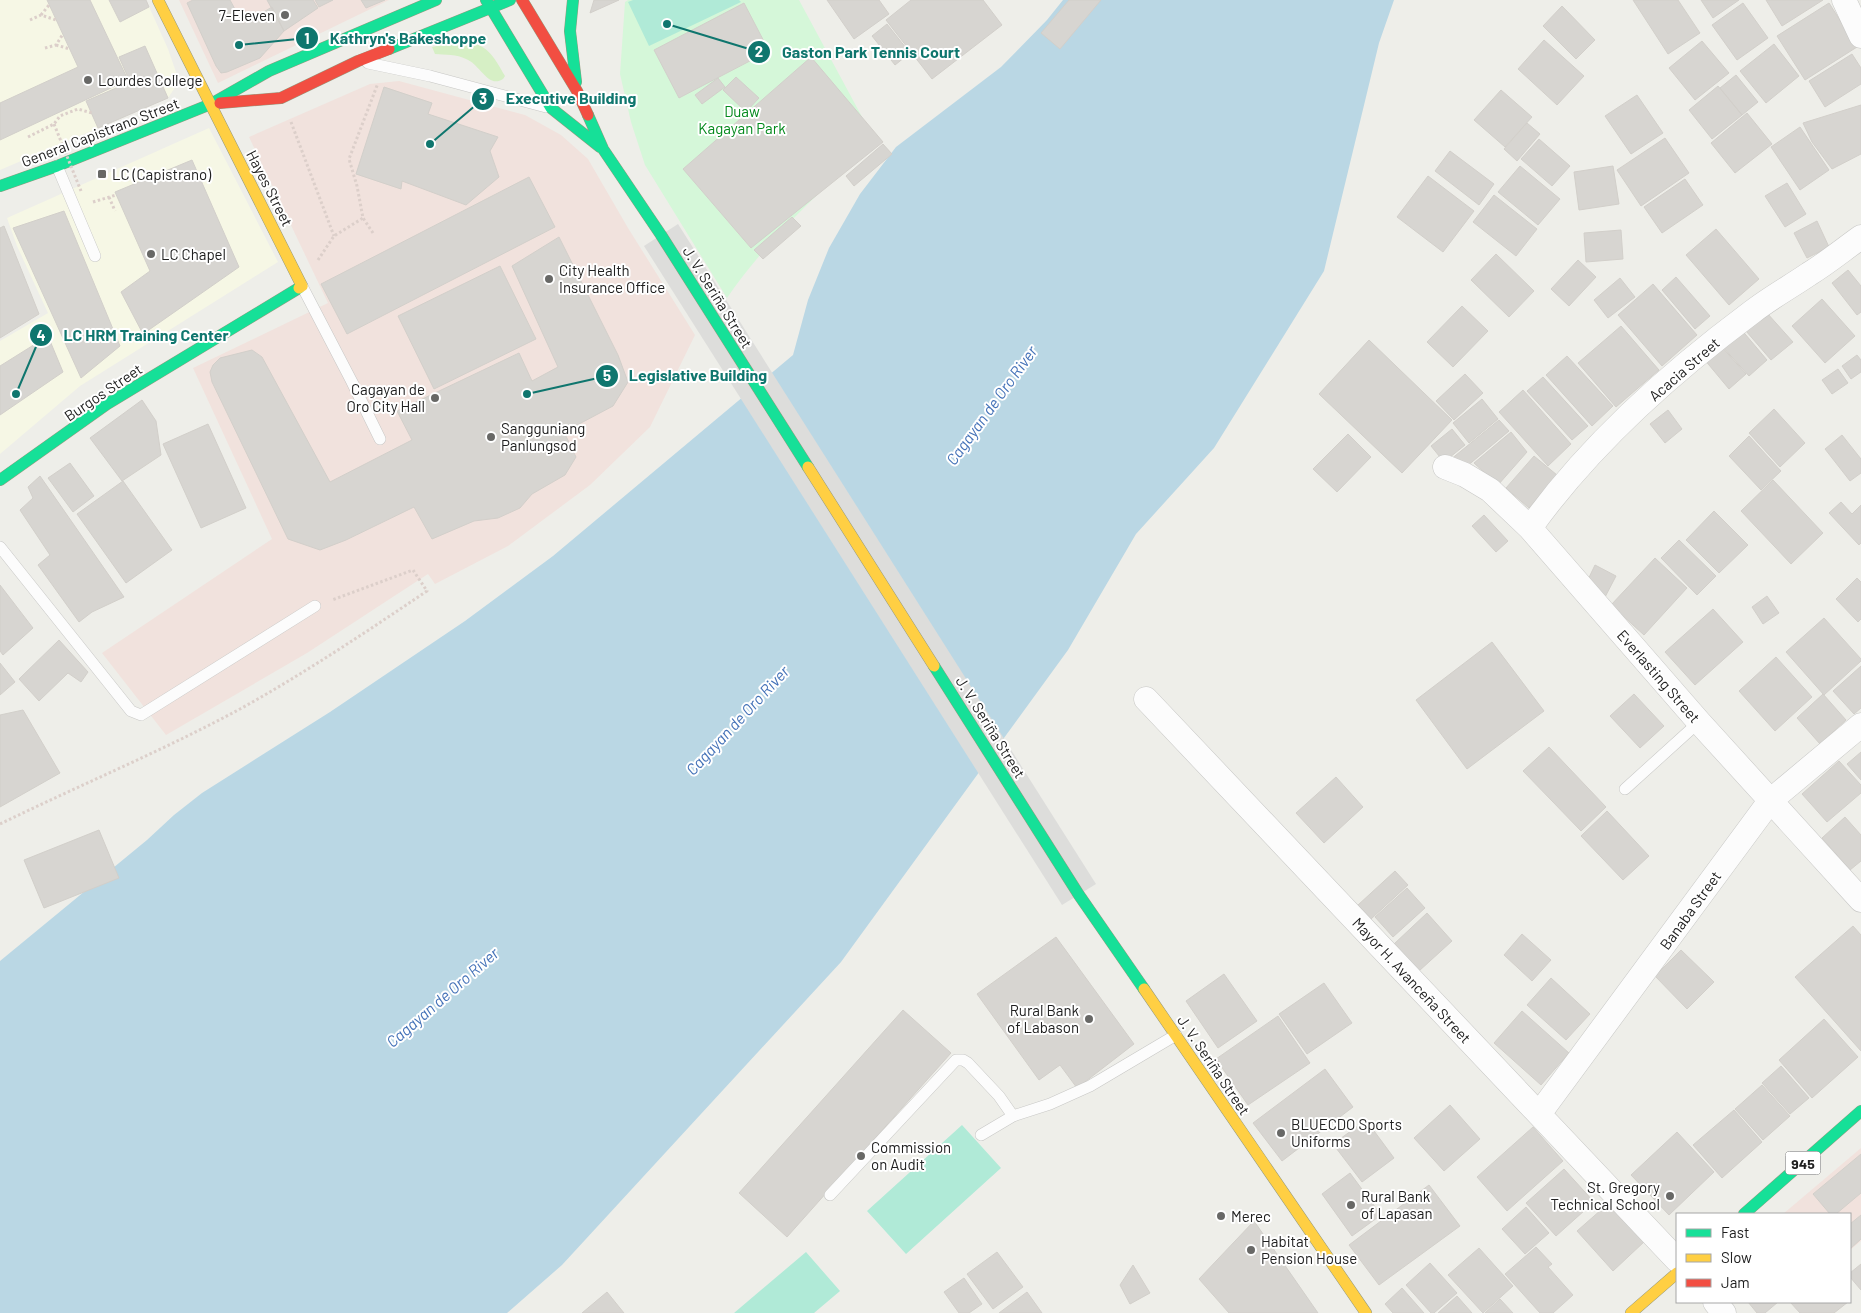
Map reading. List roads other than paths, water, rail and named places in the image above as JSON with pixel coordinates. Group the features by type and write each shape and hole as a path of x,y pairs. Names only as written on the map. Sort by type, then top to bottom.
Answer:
{"main road":[{"name":"Hayes Street","path":"158,0 302,286"},
{"name":"General Capistrano Street","path":"0,186 57,166 211,104 269,71 436,0"},
{"name":"General Capistrano Street","path":"211,104 282,98 358,61 488,4 510,0"},
{"name":"J. V. Seriña Street","path":"522,0 577,91 603,149 661,235 1079,895 1366,1313"},
{"path":"573,0 570,31 577,91"},
{"name":"J. V. Seriña Street","path":"488,4 551,108 603,149"},
{"name":"Burgos Street","path":"0,480 107,404 302,286"},
{"name":"945","path":"1745,1213 1861,1111"},
{"path":"1631,1313 1676,1274"}],"street":[{"path":"1844,0 1861,36"},
{"name":"Acacia Street","path":"1530,528 1548,503 1590,453 1678,371 1765,302 1811,273 1861,237"},
{"name":"Everlasting Street","path":"1445,467 1465,475 1490,490 1530,528 1699,722 1861,900"},
{"name":"Mayor H. Avanceña Street","path":"1146,699 1676,1259"},
{"name":"Banaba Street","path":"1539,1114 1770,801 1861,725"},
{"path":"1716,1303 1724,1313"}],"lane":[{"path":"358,61 430,76 551,108"},
{"path":"57,166 95,256"},
{"path":"302,286 380,439"},
{"path":"0,547 131,711 141,715 315,606"},
{"path":"1625,789 1699,722"},
{"path":"980,1135 1013,1116 1050,1104 1090,1086 1176,1035"},
{"path":"830,1195 956,1060 963,1060 968,1063 999,1096 1013,1116"}],"water":[{"name":"Cagayan de Oro River","path":"1063,0 1394,0 1379,43 1324,271 1214,448 1136,534 1068,650 841,962 562,1265 507,1313 0,1313 0,961 202,793 330,712 465,621 553,556 793,355 808,300 829,248 860,194 896,147 1001,67 1047,20"}],"place":[{"name":"7-Eleven","path":"285,15"},
{"name":"Gaston Park Tennis Court","path":"667,24"},
{"name":"Kathryn's Bakeshoppe","path":"239,45"},
{"name":"Lourdes College","path":"88,80"},
{"name":"Executive Building","path":"430,144"},
{"name":"LC (Capistrano)","path":"102,174"},
{"name":"LC Chapel","path":"151,254"},
{"name":"City Health Insurance Office","path":"549,279"},
{"name":"LC HRM Training Center","path":"16,394"},
{"name":"Legislative Building","path":"527,394"},
{"name":"Cagayan de Oro City Hall","path":"435,398"},
{"name":"Sangguniang Panlungsod","path":"491,437"},
{"name":"Rural Bank of Labason","path":"1089,1019"},
{"name":"BLUECDO Sports Uniforms","path":"1281,1133"},
{"name":"Commission on Audit","path":"861,1156"},
{"name":"St. Gregory Technical School","path":"1670,1196"},
{"name":"Rural Bank of Lapasan","path":"1351,1205"},
{"name":"Merec","path":"1221,1216"},
{"name":"Habitat Pension House","path":"1251,1250"}],"park label":[{"name":"Duaw Kagayan Park","path":"742,120"}]}
